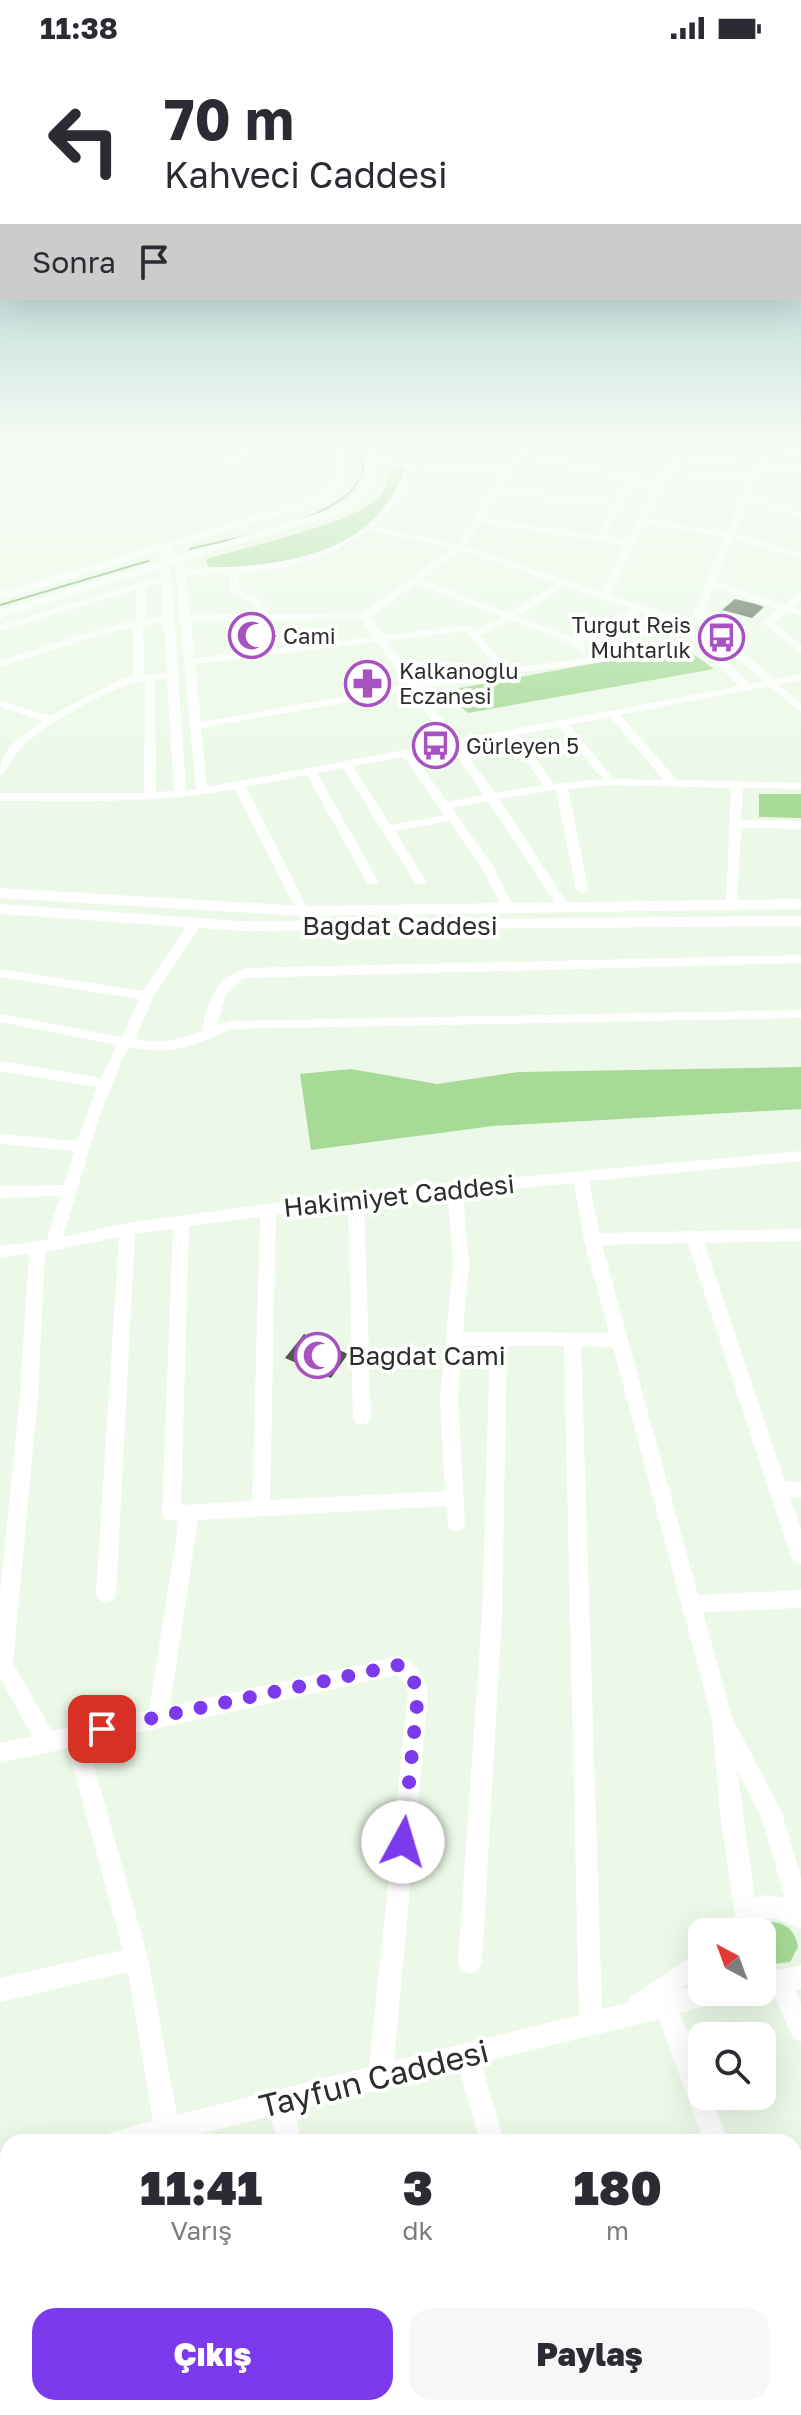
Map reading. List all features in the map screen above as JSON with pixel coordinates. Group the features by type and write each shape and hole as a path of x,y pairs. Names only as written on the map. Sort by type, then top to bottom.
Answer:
{"main road":[{"path":"0,596 139,555"},
{"path":"0,614 165,572 212,555"},
{"name":"Bağdat Caddesi","path":"0,893 303,911 801,904"},
{"name":"Bağdat Caddesi","path":"0,909 196,923 495,926 801,921"}],"street":[{"path":"166,555 180,794"},
{"path":"172,555 181,566 202,792"},
{"path":"181,566 234,570 271,568 322,555"},
{"path":"185,618 364,616 450,555"},
{"path":"485,555 680,622 747,687"},
{"path":"605,595 624,555"},
{"path":"721,555 700,604 700,615 801,710"},
{"path":"234,570 234,590 258,602 265,617"},
{"path":"0,628 141,586 165,572"},
{"path":"195,726 505,671 593,661 576,642 415,580"},
{"path":"474,634 508,618 565,582"},
{"path":"710,582 801,613"},
{"path":"141,586 140,622 150,796"},
{"path":"801,596 767,622 801,650"},
{"path":"576,642 640,608"},
{"path":"680,622 700,615"},
{"path":"364,616 491,796 565,909"},
{"path":"0,664 140,622 169,618"},
{"path":"189,662 469,628 505,671"},
{"path":"0,771 17,745 51,720 127,680 173,675"},
{"path":"0,797 150,796 202,792 801,677"},
{"path":"0,703 51,720"},
{"path":"612,712 673,783"},
{"path":"561,722 611,782"},
{"path":"510,732 556,786 582,889"},
{"path":"406,752 488,868 509,910"},
{"path":"346,764 420,881"},
{"path":"310,771 372,881"},
{"path":"387,829 491,796 556,786 611,782 801,786"},
{"path":"732,905 737,784"},
{"path":"239,785 303,911"},
{"path":"736,824 801,825"},
{"path":"47,1742 3,1664 45,1246 70,1190 105,1083 119,1051 127,1042 147,996 196,923"},
{"path":"209,1032 211,1014 217,1000 234,976 247,972 801,959"},
{"path":"0,973 147,996"},
{"path":"0,1018 145,1048 167,1047 230,1025 801,1014"},
{"path":"0,1066 105,1083"},
{"path":"0,1139 83,1147"},
{"name":"Hakimiyet Caddesi","path":"0,1252 127,1229 356,1198 801,1156"},
{"path":"581,1178 592,1239 722,1719 742,1918"},
{"path":"455,1189 461,1264 449,1399 456,1523"},
{"path":"0,1192 70,1190"},
{"path":"356,1198 362,1418"},
{"path":"261,1508 268,1209"},
{"path":"181,1221 171,1513 455,1498"},
{"path":"106,1594 127,1229"},
{"path":"592,1239 801,1235"},
{"path":"694,1238 801,1557"},
{"path":"455,1339 621,1340"},
{"path":"470,1962 492,1615 499,1339"},
{"path":"572,1339 591,2023"},
{"path":"779,1489 801,1490"},
{"path":"158,1717 190,1512"},
{"path":"692,1604 801,1599"},
{"path":"0,1753 399,1665 412,1676 418,1694 380,2079"},
{"path":"722,1719 771,1813 801,1916"},
{"path":"75,1735 137,1958 167,2130"},
{"path":"747,1918 753,1909 773,1904 801,1916"},
{"path":"0,1990 137,1958"},
{"path":"630,2012 688,1971"},
{"path":"776,1981 801,2030"},
{"name":"Tayfun Caddesi","path":"154,2134 688,1999"},
{"path":"665,2004 713,2134"},
{"path":"467,2056 490,2134"},
{"path":"281,2103 287,2134"}],"green space":[{"path":"221,555 321,555 270,567 208,567 206,559"},
{"path":"683,647 714,669 468,713 444,691"},
{"path":"759,794 801,794 801,818 759,817"},
{"path":"801,1067 801,1109 493,1126 311,1150 300,1074 351,1069 437,1084 519,1072"},
{"path":"776,1923 789,1928 795,1936 798,1947 790,1962 776,1964"}],"building":[{"path":"735,599 764,607 752,618 722,610"},
{"name":"Cami","path":"245,625 277,636 260,647 228,636"},
{"name":"Bağdat Cami","path":"304,1334 348,1354 331,1378 285,1358"}],"waterway":[{"path":"0,605 148,561"}],"place":[{"name":"Cami","path":"252,636"},
{"name":"Turgut Reis Muhtarlık","path":"722,638"},
{"name":"Kalkanoğlu Eczanesi","path":"368,684"},
{"name":"Gürleyen 5","path":"435,746"},
{"name":"Bağdat Cami","path":"317,1356"}],"route":[{"path":"102,1729 399,1665 412,1676 418,1688 403,1842"}]}
